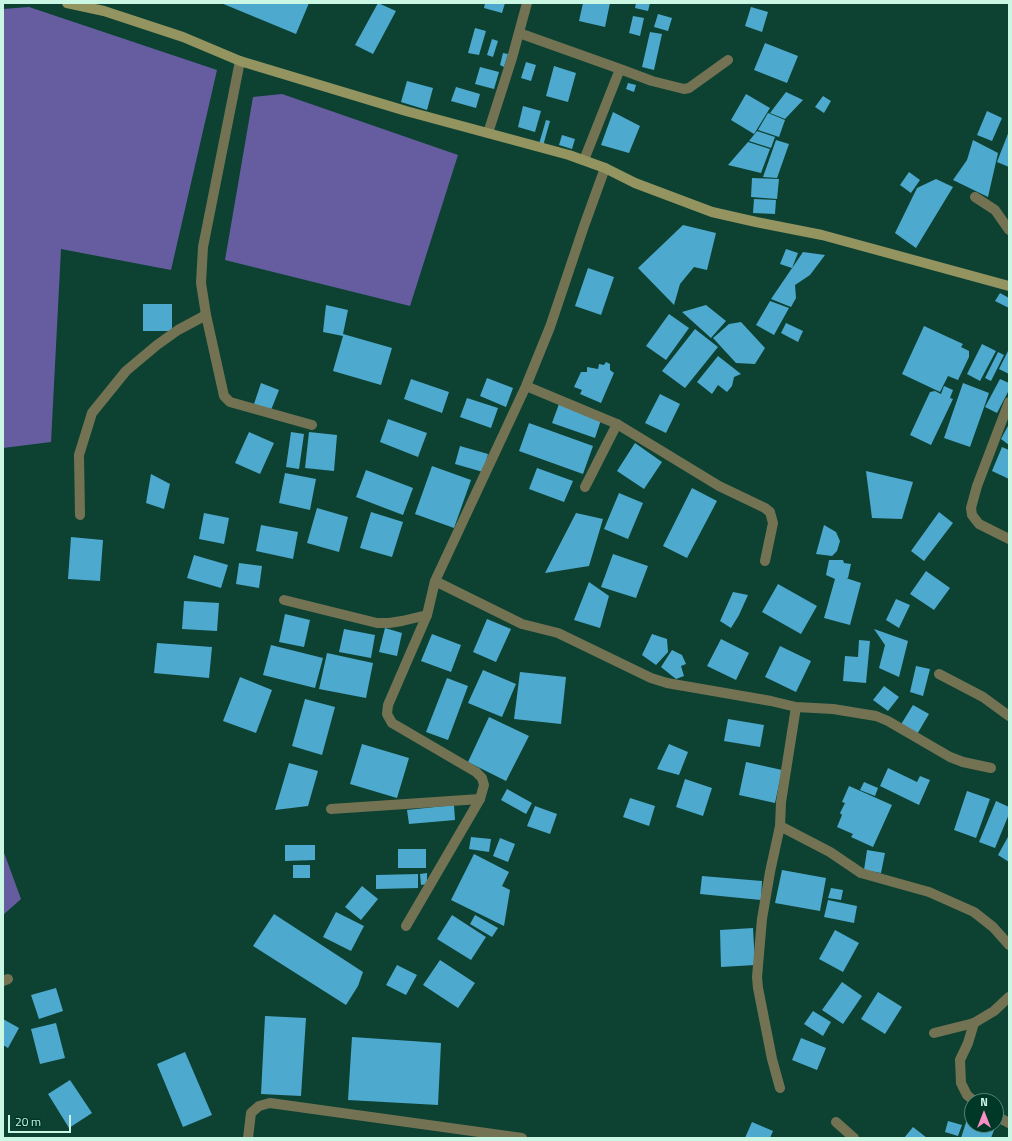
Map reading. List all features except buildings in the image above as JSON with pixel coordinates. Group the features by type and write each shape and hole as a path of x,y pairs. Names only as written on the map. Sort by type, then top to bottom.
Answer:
{"street":[{"path":"67,3 104,11 176,35 240,60 406,111 540,146 584,160 635,183 712,212 822,235 1009,286"},
{"path":"488,133 527,3"},
{"path":"519,33 652,81 684,89 689,88 728,60"},
{"path":"240,60 203,247 202,283 206,315 224,396 230,402 236,404 312,425"},
{"path":"584,160 620,69"},
{"path":"406,926 480,799 483,789 483,781 476,772 392,723 387,714 388,705 427,615 435,581 526,386 550,326 604,168"},
{"path":"975,197 995,210 1009,230"},
{"path":"80,515 79,455 92,413 126,371 157,345 178,330 206,315"},
{"path":"526,386 617,424 719,486 765,508 770,512 773,523 765,561"},
{"path":"1009,402 979,479 971,508 972,515 979,524 1009,539"},
{"path":"586,487 617,424"},
{"path":"435,581 522,624 558,633 651,678 667,683 771,701 796,707 833,709 876,716 888,721 950,757 963,762 991,768"},
{"path":"284,600 377,623 389,624 427,615"},
{"path":"939,674 983,697 1009,716"},
{"path":"780,1088 772,1059 757,977 762,919 771,866 780,826 781,802 796,707"},
{"path":"332,809 480,799"},
{"path":"780,826 830,852 861,873 929,892 974,912 993,927 1009,945"},
{"path":"934,1033 974,1023 994,1011 1009,997"},
{"path":"966,1093 961,1083 960,1060 968,1043 974,1023"},
{"path":"248,1138 251,1113 259,1106 270,1103 522,1138"},
{"path":"836,1122 854,1138"}],"shaded area":[{"path":"29,7 217,70 171,270 61,249 51,442 3,448 3,9"},
{"path":"282,94 458,155 410,306 225,260 253,97"},
{"path":"3,850 21,899 3,915"}]}
